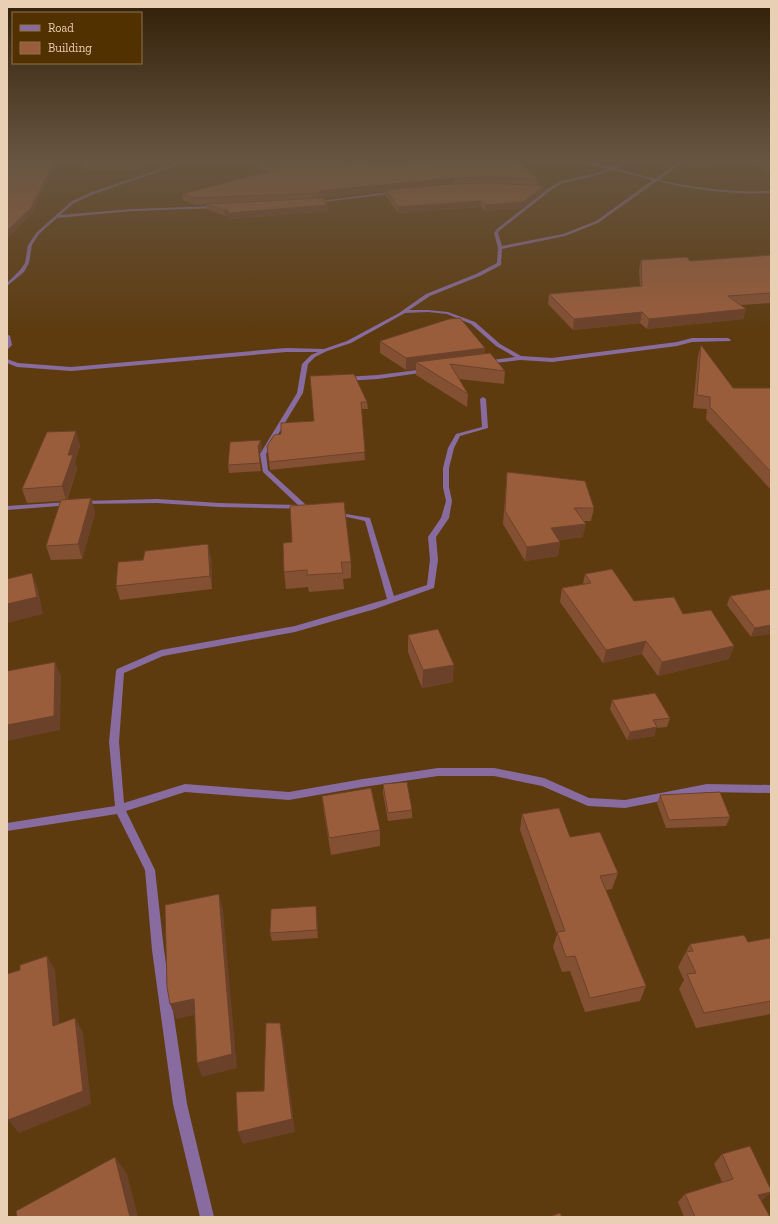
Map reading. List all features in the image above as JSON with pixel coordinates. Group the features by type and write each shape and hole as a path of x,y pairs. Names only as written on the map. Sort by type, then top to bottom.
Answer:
{"street":[{"path":"7,284 22,271 27,262 30,245 33,239 55,217"},
{"path":"304,507 265,471 263,454 300,393 305,364 313,356 325,350 349,342 404,312 428,295 478,275 499,264 500,248 496,233 514,217"},
{"path":"500,248 564,235 592,224 602,217"},
{"path":"404,312 428,311 448,313 473,323 498,345 520,358"},
{"path":"7,336 9,345 7,348"},
{"path":"481,363 520,358 552,360 677,344 692,340 728,340"},
{"path":"7,362 17,365 71,368 286,350 325,350"},
{"path":"340,379 378,377 431,371"},
{"path":"302,380 310,380"},
{"path":"207,1217 180,1104 158,950 150,870 120,809 114,742 120,670 161,653 295,629 391,600 431,586 434,560 432,538 445,518 448,501 446,468 451,448 458,435 485,428 483,399"},
{"path":"7,508 60,504 157,501 219,505 304,507 318,510"},
{"path":"333,512 368,519 391,600"},
{"path":"7,827 120,809 185,788 289,796 438,772 494,772 544,782 588,802 625,804 707,788 771,789"}],"building":[{"path":"7,217 21,217 7,231"},
{"path":"771,255 771,293 728,296 746,309 649,319 642,312 574,319 549,294 642,286 641,260 687,257 690,261"},
{"path":"460,318 485,348 406,358 380,341 449,319"},
{"path":"701,345 733,388 771,389 771,472 710,407 710,397 697,395"},
{"path":"490,353 505,371 450,364 468,394 416,362"},
{"path":"354,374 367,402 361,402 365,452 269,462 267,446 274,435 281,434 281,423 314,421 310,376"},
{"path":"76,431 68,455 73,455 62,486 22,489 47,432"},
{"path":"261,440 258,446 260,463 228,465 230,442"},
{"path":"507,472 585,481 594,508 574,508 586,524 551,528 560,542 527,547 505,511"},
{"path":"91,498 78,544 46,546 61,500"},
{"path":"344,502 351,562 341,562 343,573 307,575 307,570 284,572 283,543 292,542 290,506"},
{"path":"208,544 210,576 116,586 118,562 143,560 145,551"},
{"path":"612,569 634,601 674,597 683,614 711,610 734,646 662,662 646,641 606,650 562,588 591,583 585,574"},
{"path":"32,573 37,597 7,604 7,579"},
{"path":"771,589 771,625 755,628 730,596"},
{"path":"438,629 454,665 423,670 408,635"},
{"path":"55,662 54,716 7,725 7,671"},
{"path":"655,693 670,718 653,720 657,727 630,732 612,700"},
{"path":"407,782 412,810 388,813 383,784"},
{"path":"371,788 380,830 329,838 322,796"},
{"path":"720,792 730,817 669,820 660,795"},
{"path":"559,808 570,837 600,832 618,873 600,876 646,986 590,998 575,956 566,957 557,932 565,931 522,814"},
{"path":"219,894 232,1054 197,1063 194,999 170,1004 167,987 165,905"},
{"path":"316,906 317,930 270,933 271,909"},
{"path":"744,935 748,942 770,938 771,1001 704,1013 687,974 696,973 686,952 693,951 690,944"},
{"path":"47,956 53,1026 75,1018 83,1091 8,1120 7,974 20,970 20,965"},
{"path":"266,1023 280,1023 292,1119 238,1132 236,1092 264,1091"},
{"path":"750,1146 771,1190 771,1192 758,1195 770,1217 695,1217 685,1194 733,1179 722,1154"},
{"path":"115,1157 130,1217 17,1217 16,1211"},
{"path":"560,1213 562,1217 549,1217"}]}
